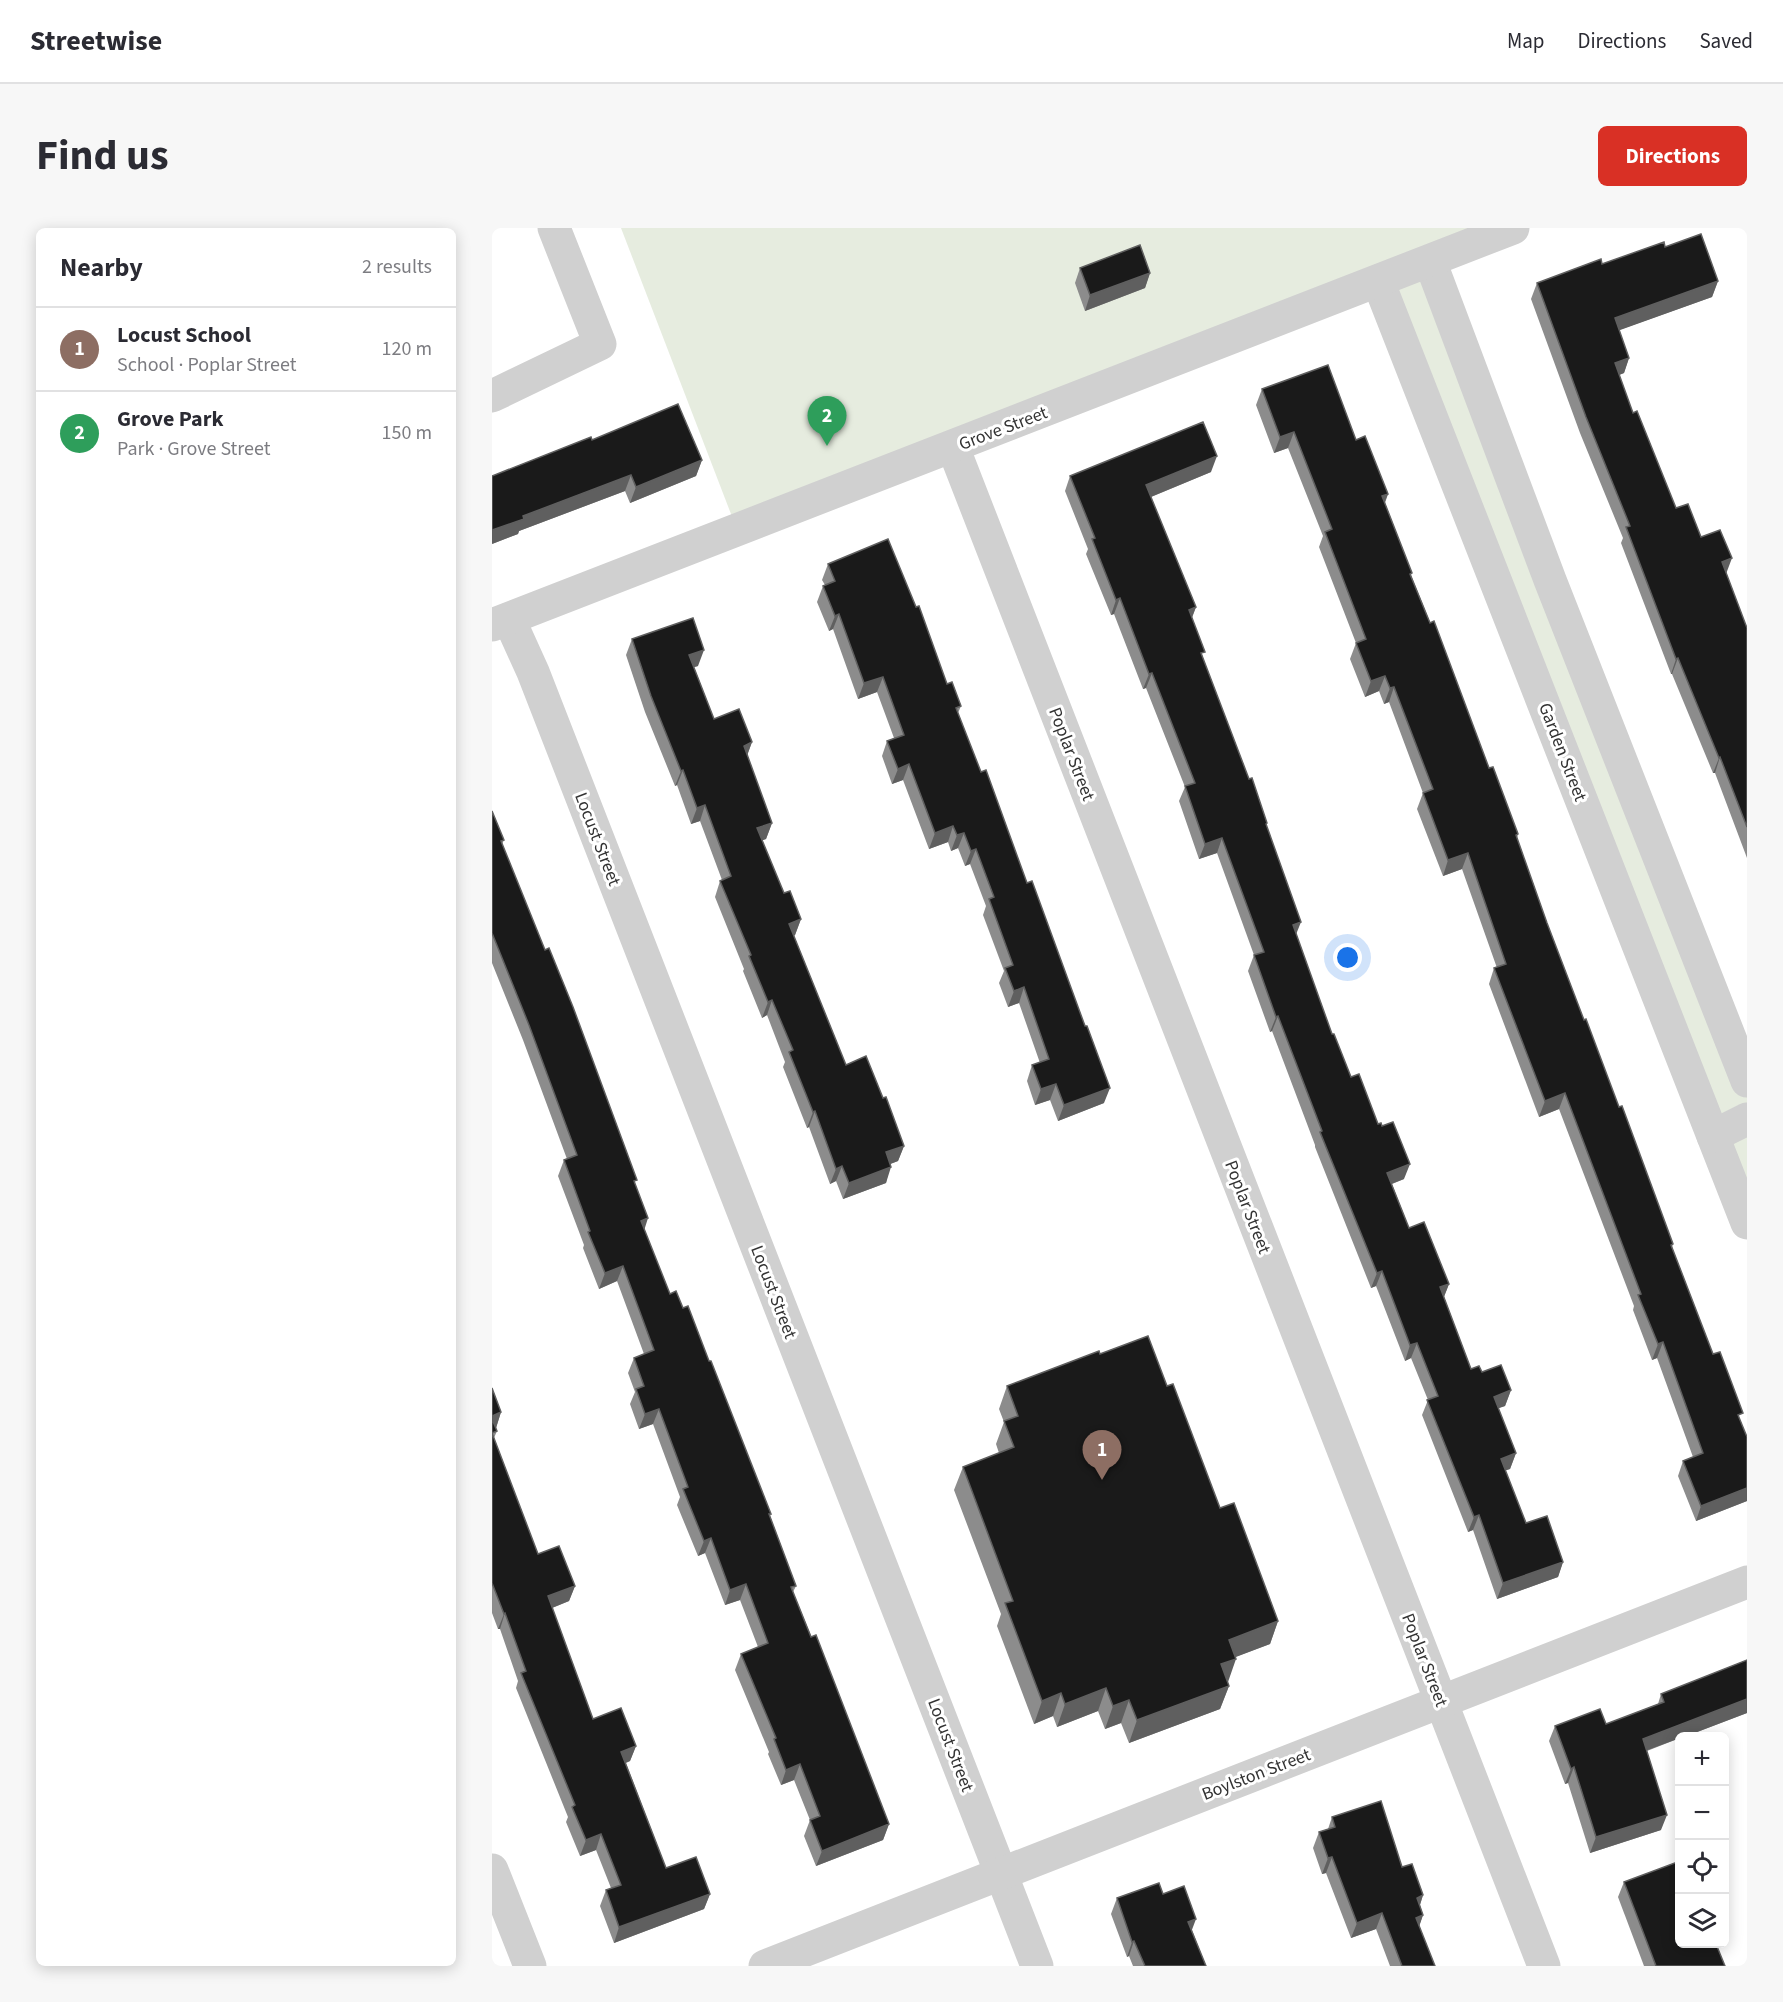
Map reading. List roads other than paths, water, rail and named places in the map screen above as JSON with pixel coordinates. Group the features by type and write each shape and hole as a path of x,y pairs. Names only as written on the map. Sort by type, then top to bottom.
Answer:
{"street":[{"path":"492,396 600,344 554,228"},
{"name":"Grove Street","path":"500,622 1514,228"},
{"path":"1430,261 1550,580 1747,1081"},
{"name":"Garden Street","path":"1378,281 1747,1223"},
{"name":"Poplar Street","path":"953,447 1544,1966"},
{"name":"Locust Street","path":"500,622 533,672 1037,1966"},
{"path":"1713,1136 1747,1119"},
{"name":"Boylston Street","path":"765,1966 1747,1582"},
{"path":"492,1870 530,1966"}],"place":[{"name":"Grove Park","path":"827,446"},
{"name":"Locust School","path":"1102,1480"}]}
